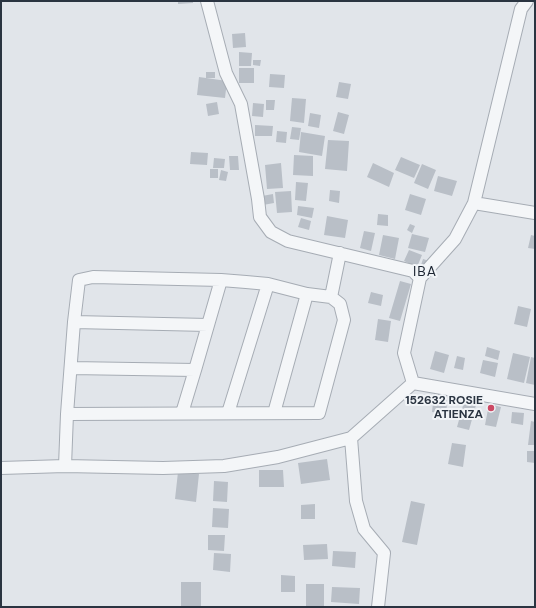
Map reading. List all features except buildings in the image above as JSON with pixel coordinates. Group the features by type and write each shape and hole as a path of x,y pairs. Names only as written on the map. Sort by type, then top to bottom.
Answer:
{"street":[{"path":"207,1 226,72 241,104 260,217 271,232 288,241 414,271 420,278"},
{"path":"413,383 404,353 420,278 455,238 474,203 521,9 527,1"},
{"path":"474,203 535,212"},
{"path":"331,297 340,253"},
{"path":"65,466 67,414 74,322 79,280 93,277 221,280 268,284 307,294 331,297 340,304 344,320 318,413 67,414"},
{"path":"182,413 221,280"},
{"path":"228,413 268,284"},
{"path":"274,413 307,294"},
{"path":"74,322 208,325"},
{"path":"71,368 195,370"},
{"path":"413,383 535,404"},
{"path":"1,468 65,466 163,468 224,466 278,457 350,438 413,383"},
{"path":"350,438 356,501 364,529 384,553 378,607"}],"place":[{"name":"152632 ROSIE ATIENZA","path":"491,408"}],"district":[{"name":"IBA","path":"425,272"}]}
